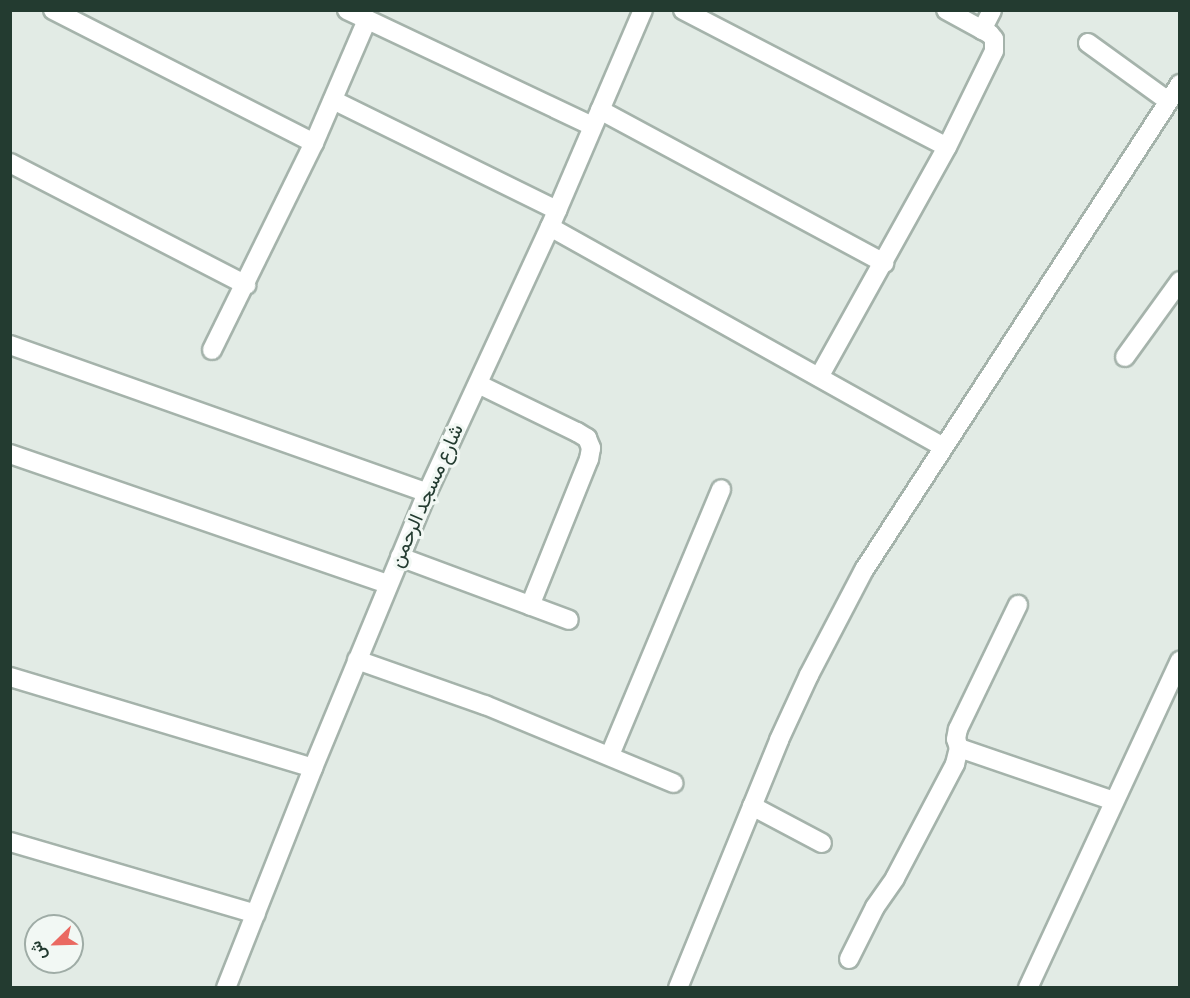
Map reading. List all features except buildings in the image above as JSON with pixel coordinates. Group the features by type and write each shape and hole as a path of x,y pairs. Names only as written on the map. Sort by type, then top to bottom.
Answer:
{"street":[{"path":"53,10 314,143"},
{"path":"347,10 596,118 884,263"},
{"name":"شارع مسجد الرحمن","path":"226,987 388,584 427,493 554,218 643,10"},
{"path":"683,10 947,147"},
{"path":"819,377 947,147 994,51 994,39 946,10"},
{"path":"982,30 992,10"},
{"path":"212,350 314,143 367,20"},
{"path":"1088,43 1168,101"},
{"path":"678,987 752,806 809,675 864,570 1179,84"},
{"path":"333,100 554,218 819,377 944,447"},
{"path":"10,163 246,285"},
{"path":"1125,357 1179,281"},
{"path":"10,345 427,493"},
{"path":"478,384 577,432 587,438 591,448 589,459 530,606"},
{"path":"10,454 388,584"},
{"path":"610,755 721,489"},
{"path":"400,557 569,620"},
{"path":"849,959 875,907 896,878 955,764 959,748 956,739 958,729 1018,605"},
{"path":"357,660 485,705 673,783"},
{"path":"1028,987 1179,661"},
{"path":"10,677 313,768"},
{"path":"959,748 1114,801"},
{"path":"752,806 822,843"},
{"path":"10,842 256,914"}]}
